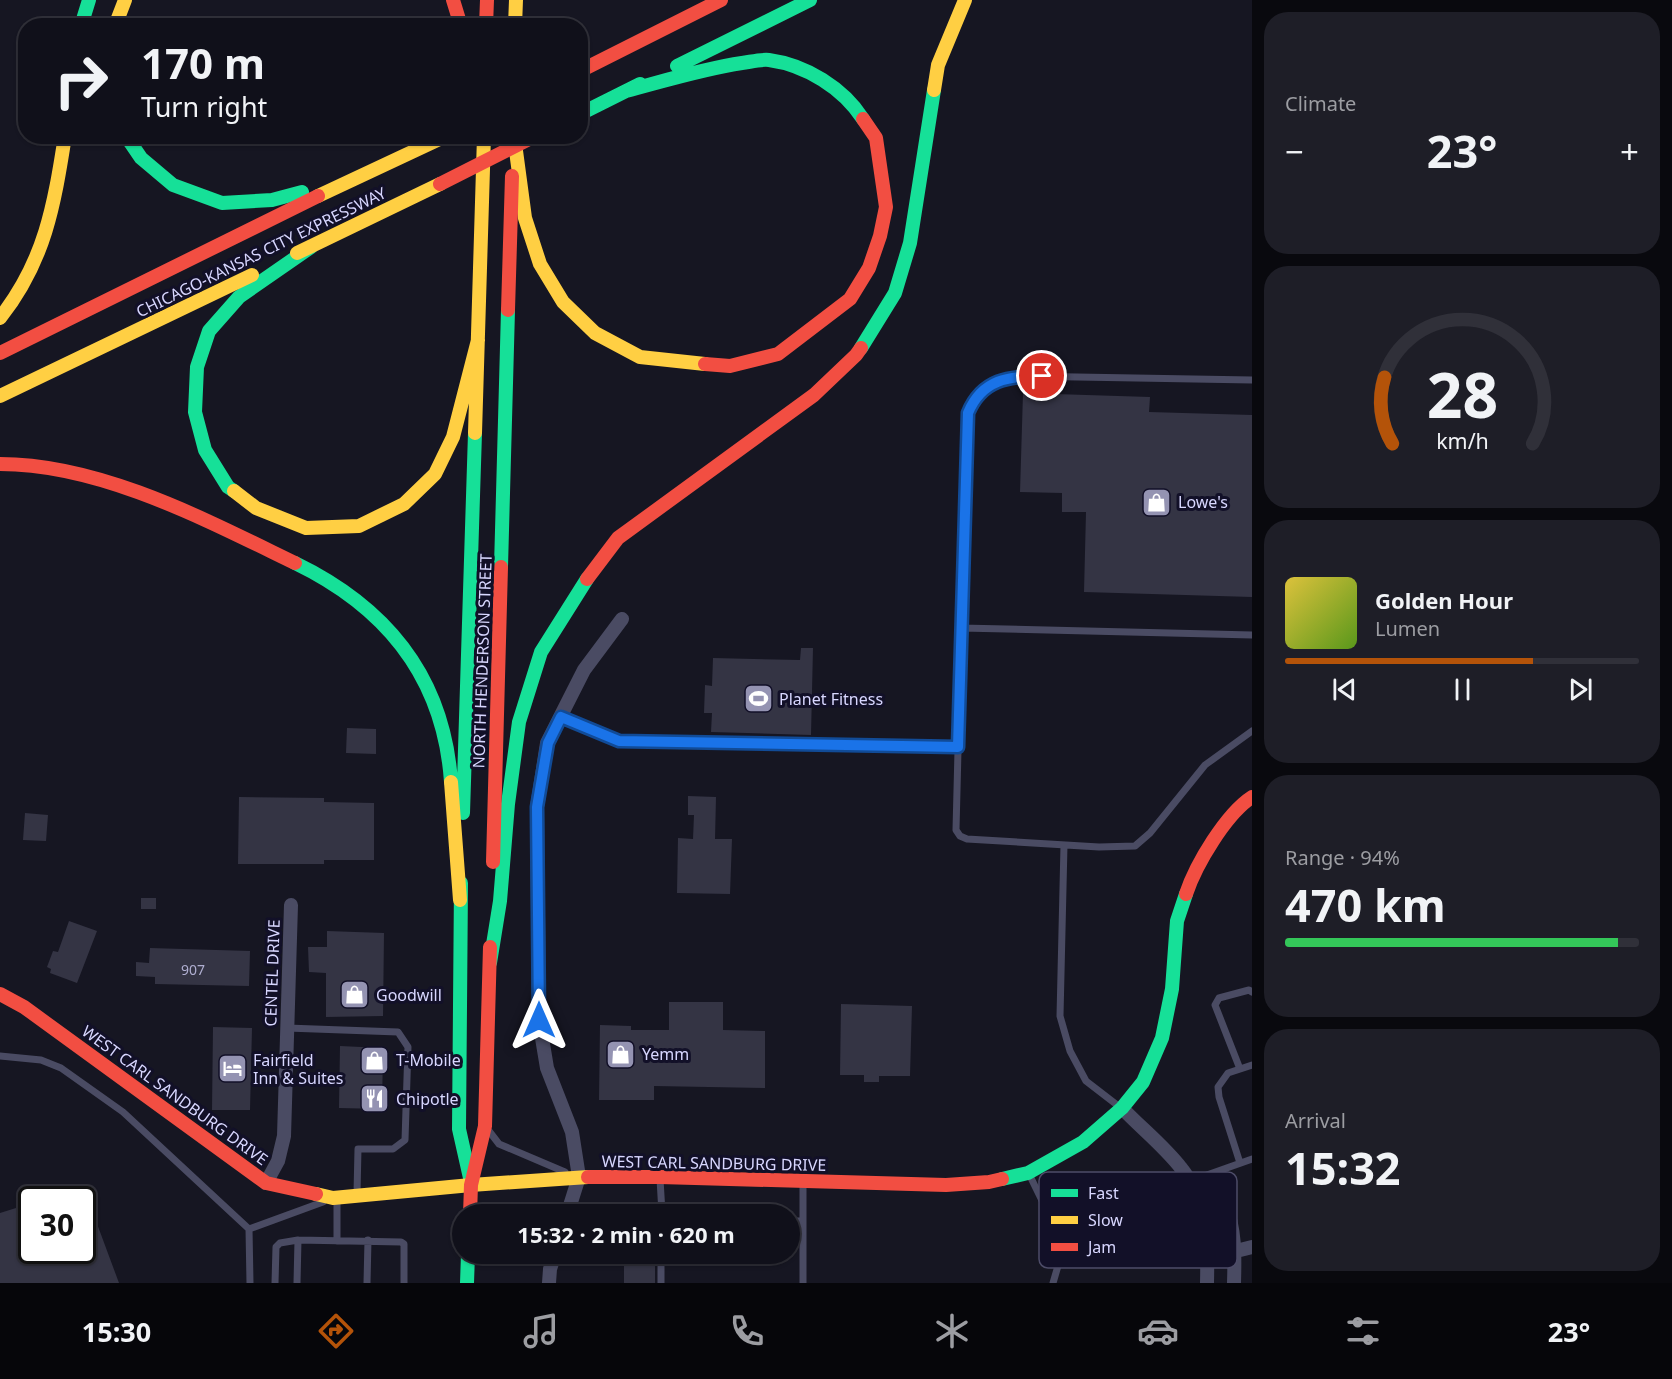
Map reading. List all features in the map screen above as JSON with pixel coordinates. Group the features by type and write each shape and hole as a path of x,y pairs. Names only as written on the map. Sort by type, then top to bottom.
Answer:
{"main road":[{"path":"83,18 89,0"},
{"path":"118,18 124,0"},
{"path":"453,0 459,18"},
{"path":"486,18 487,0"},
{"path":"515,18 516,0"},
{"path":"624,49 703,0"},
{"path":"588,67 721,0"},
{"path":"588,110 810,0"},
{"path":"490,963 500,902 508,804 519,722 541,652 577,592 618,538 814,394 856,355 895,293 910,243 938,65 965,0"},
{"path":"514,144 525,218 540,264 563,302 595,333 640,357 730,366 778,354 850,299 869,268 880,236 886,207 876,138 854,105 833,86 807,70 768,60 715,67 626,91"},
{"path":"0,318 33,272 54,208 64,144"},
{"path":"131,144 141,158 173,185 222,203 272,200 354,178"},
{"name":"CHICAGO-KANSAS CITY EXPRESSWAY","path":"0,353 354,178 429,144"},
{"name":"NORTH HENDERSON STREET","path":"471,1185 459,1129 460,900 483,144"},
{"name":"NORTH HENDERSON STREET","path":"470,1204 471,1185 485,1126 513,144"},
{"name":"CHICAGO-KANSAS CITY EXPRESSWAY","path":"0,396 519,144"},
{"path":"311,247 239,297 209,331 197,367 195,412 205,450 228,487 256,508 306,528 359,526 404,504 435,474 453,437 478,340"},
{"path":"0,464 18,464 76,473 117,485 211,522 304,567 357,599 398,640 423,677 442,721 450,764 460,900"},
{"name":"WEST CARL SANDBURG DRIVE","path":"0,994 24,1007 266,1183 335,1198 579,1177 946,1185 989,1182 1028,1173 1083,1142 1122,1108 1143,1082 1162,1038 1172,989 1177,921 1186,890 1211,843 1243,803 1252,797"},
{"path":"467,1283 468,1264"}],"street":[{"path":"571,1204 579,1177 572,1132 548,1068 539,1020 537,807 548,743 584,670 622,618"},
{"name":"CENTEL DRIVE","path":"266,1183 278,1161 284,1136 291,905"},
{"path":"1122,1108 1184,1172"},
{"path":"1237,1250 1252,1247"},
{"path":"549,1283 552,1264"},
{"path":"1207,1283 1208,1268"},
{"path":"1234,1268 1234,1283"}],"lane":[{"path":"1252,380 1019,376 996,380 973,399 968,413 966,432 956,830 960,836 967,839 1064,845 1135,846 1150,833 1205,765 1252,730"},
{"path":"961,628 1252,635"},
{"path":"561,717 619,741 958,747"},
{"path":"1064,845 1060,1016 1070,1051 1086,1080 1122,1108"},
{"path":"1240,1069 1215,1005 1219,998 1249,990 1252,992"},
{"path":"287,1028 398,1032 408,1047 405,1140 393,1149 358,1149 357,1196"},
{"path":"0,1056 41,1060 61,1068 123,1112 249,1229 250,1283"},
{"path":"1240,1163 1219,1097 1218,1087 1228,1073 1252,1065"},
{"path":"485,1126 499,1144 579,1177"},
{"path":"1215,1172 1252,1159"},
{"path":"1028,1173 1039,1195"},
{"path":"660,1177 662,1204"},
{"path":"803,1181 803,1283"},
{"path":"249,1229 335,1198 337,1240"},
{"path":"297,1283 298,1240"},
{"path":"275,1283 276,1247 280,1243 298,1240 401,1242 404,1244 404,1283"},
{"path":"367,1283 368,1240"},
{"path":"661,1264 661,1283"},
{"path":"1053,1283 1057,1268"}],"building":[{"name":"Lowe's","path":"1023,393 1150,397 1149,412 1252,415 1252,597 1084,592 1086,512 1062,512 1062,493 1020,492"},
{"name":"Planet Fitness","path":"801,648 813,648 811,735 711,732 712,713 704,713 705,685 712,686 713,658 800,660"},
{"path":"347,728 376,729 376,754 346,753"},
{"path":"688,796 716,797 715,839 732,839 730,894 677,893 678,838 693,839 694,815 688,815"},
{"path":"239,797 324,798 324,802 374,803 374,860 324,860 324,864 238,864"},
{"path":"25,813 48,815 46,841 23,840"},
{"path":"141,898 156,898 156,909 141,909"},
{"path":"69,921 97,931 77,983 50,973 51,969 47,967 53,951 58,952"},
{"name":"Goodwill","path":"327,931 384,933 383,1016 326,1017 326,973 309,972 308,947 327,947"},
{"path":"150,948 250,951 249,986 155,984 155,977 136,976 136,962 149,963"},
{"path":"669,1002 723,1002 723,1030 765,1031 765,1088 654,1086 654,1100 599,1100 600,1025 631,1026 631,1030 669,1030"},
{"path":"841,1004 912,1006 910,1076 879,1076 879,1082 864,1082 864,1075 840,1075"},
{"name":"Fairfield Inn & Suites","path":"213,1027 252,1028 250,1110 212,1110"},
{"path":"340,1046 383,1048 382,1109 339,1108"},
{"path":"18,1207 18,1264 96,1264 96,1221 119,1283 0,1283 0,1213"},
{"path":"624,1264 655,1264 655,1283 624,1283"}],"traffic: fast":[{"path":"83,18 89,0"},
{"path":"677,66 810,0"},
{"path":"626,91 712,68 769,60 796,67 822,80 845,97 863,119"},
{"path":"588,110 640,84"},
{"path":"861,348 895,293 910,243 934,90"},
{"path":"131,144 141,158 173,185 222,203 272,200 302,192"},
{"path":"234,491 228,487 205,450 195,412 197,367 209,331 239,297 311,247"},
{"path":"501,567 508,310"},
{"path":"463,813 475,433"},
{"path":"295,563 328,581 358,602 405,650 423,679 437,710 446,745 451,782"},
{"path":"490,963 500,901 508,804 519,722 541,652 587,579"},
{"path":"461,883 459,1129 470,1178"},
{"path":"1002,1179 1028,1173 1083,1142 1122,1108 1143,1082 1162,1038 1172,989 1177,921 1186,894"},
{"path":"467,1283 468,1264"}],"traffic: slow":[{"path":"118,18 125,0"},
{"path":"515,18 516,0"},
{"path":"934,90 938,65 965,0"},
{"path":"0,318 28,275 37,254 57,186 64,144"},
{"path":"318,196 429,144"},
{"path":"475,433 484,144"},
{"path":"515,144 525,218 540,264 563,302 595,333 640,357 705,364"},
{"path":"297,253 440,184"},
{"path":"0,396 252,275"},
{"path":"234,491 256,508 306,528 359,526 404,504 435,474 453,437 478,340"},
{"path":"451,782 460,900"},
{"path":"316,1194 333,1198 588,1177"}],"traffic: jam":[{"path":"453,0 459,18"},
{"path":"486,18 487,0"},
{"path":"588,67 721,0"},
{"path":"705,364 730,366 778,354 850,299 869,268 880,236 886,207 876,138 863,119"},
{"path":"440,184 519,144"},
{"path":"508,310 512,176"},
{"path":"0,353 318,196"},
{"path":"587,579 618,538 814,395 861,348"},
{"path":"0,464 38,466 76,473 114,484 152,497 226,529 295,563"},
{"path":"493,862 501,567"},
{"path":"1186,894 1197,869 1222,827 1252,797"},
{"path":"470,1204 471,1185 485,1126 490,947"},
{"path":"0,994 24,1007 266,1183 316,1194"},
{"path":"588,1177 946,1185 1002,1179"}],"place":[{"name":"Lowe's","path":"1157,502"},
{"name":"Planet Fitness","path":"758,699"},
{"name":"Goodwill","path":"355,995"},
{"name":"Yemm","path":"621,1054"},
{"name":"T-Mobile","path":"375,1060"},
{"name":"Fairfield Inn & Suites","path":"232,1069"},
{"name":"Chipotle","path":"375,1099"}],"route":[{"path":"539,1020 537,807 548,743 561,717 619,741 958,747 968,413 973,399 996,380 1019,376 1042,376"}]}
